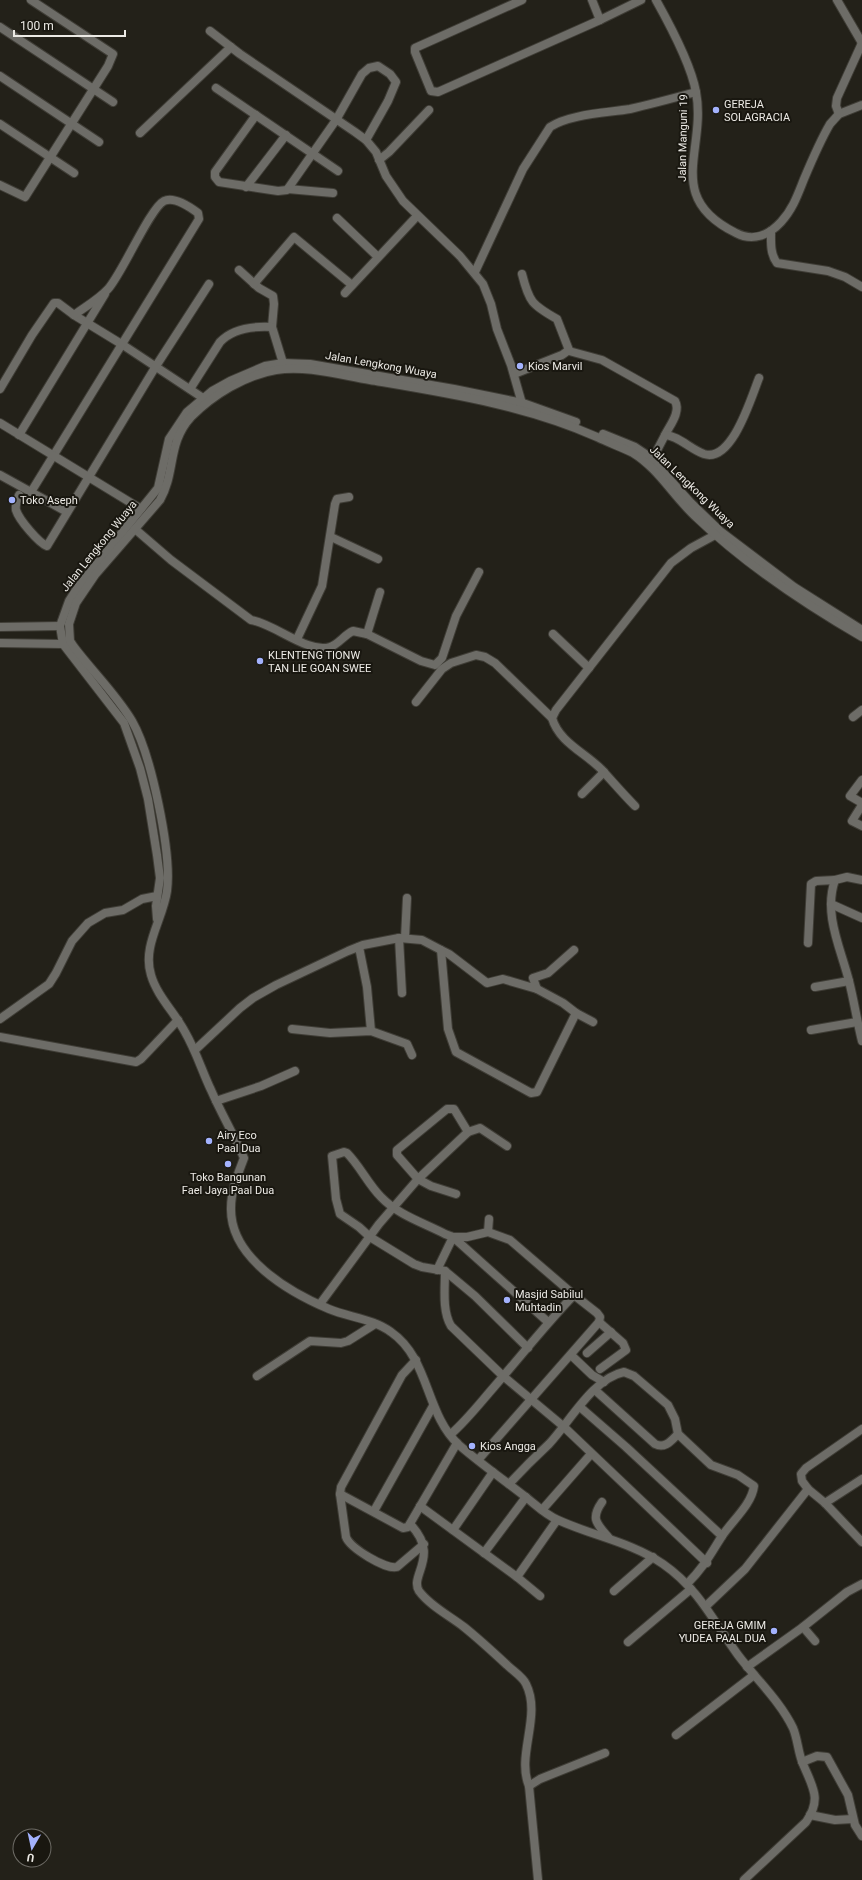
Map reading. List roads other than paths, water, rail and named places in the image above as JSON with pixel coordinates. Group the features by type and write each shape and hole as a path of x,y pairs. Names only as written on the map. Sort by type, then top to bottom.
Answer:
{"street":[{"path":"25,197 111,61 113,54 31,0"},
{"path":"522,0 415,48 414,52 431,91 438,92 600,20 641,0"},
{"path":"592,0 600,20"},
{"name":"Jalan Manguni 19","path":"656,0 685,60 696,92 697,122 693,180 695,196 698,203 715,220 739,235 750,238 758,237 771,231 782,221 792,206 824,133 830,124 839,114 862,105"},
{"path":"837,0 862,43 837,98 836,106 839,114"},
{"path":"0,28 94,88 113,102"},
{"path":"210,31 366,140 376,152 386,176 398,195 417,216 475,272 484,287 491,304 497,329 514,374 523,406"},
{"path":"140,133 231,47"},
{"path":"288,189 336,120 362,74 369,68 378,66 390,74 396,82 366,140"},
{"path":"0,76 99,142"},
{"path":"216,88 338,171"},
{"path":"475,272 523,169 550,127 555,124 582,117 631,108 696,92"},
{"path":"379,160 389,152 429,110"},
{"path":"256,115 215,175 218,181 224,184 278,191 288,189 333,192"},
{"path":"0,124 50,159 74,173"},
{"path":"246,187 286,135"},
{"path":"0,182 25,197"},
{"path":"0,185 25,197"},
{"path":"19,435 160,204 164,201 172,200 186,205 198,213 199,219 123,345 52,456 31,492"},
{"path":"345,293 417,216"},
{"path":"337,218 378,256"},
{"path":"771,231 771,249 777,263 828,271 845,277 862,287"},
{"path":"254,284 294,237 352,285"},
{"path":"238,270 254,284 272,294 274,299 272,327 283,363"},
{"path":"522,274 527,293 531,301 546,314 558,320 569,347 569,351"},
{"path":"19,495 16,508 18,514 36,539 46,546 52,540 67,512 156,366 209,284"},
{"path":"74,315 108,290"},
{"path":"0,389 32,335 54,303 58,303 87,324 123,345 205,399"},
{"path":"190,389 226,336 235,331 257,326 272,327"},
{"path":"514,374 569,351 602,360 675,401 677,407 675,417 652,460"},
{"name":"Jalan Lengkong Wuaya","path":"157,924 157,896 160,878 153,830 140,768 124,723 63,644 60,626 69,601 78,587 160,485 169,439 173,431 187,412 244,374 265,366 283,363 335,368 523,406 560,416 635,448 652,460 691,503 720,531 794,587 862,630"},
{"name":"Jalan Lengkong Wuaya","path":"157,924 165,903 167,890 166,852 162,828 141,739 121,705 70,641 69,632 71,614 95,575 160,500 167,486 174,446 181,432 205,399 247,378 276,370 289,369 323,372 523,406 633,454 649,466 695,517 715,534 794,594 862,638"},
{"path":"665,435 671,435 710,456 718,454 730,443 745,414 759,378"},
{"path":"0,423 141,509"},
{"path":"0,475 67,512"},
{"path":"297,639 322,586 331,537 335,504 337,500 349,497"},
{"path":"135,529 171,560 252,620 267,624 297,639 322,648 338,643 346,634 353,631 367,634 421,661 435,665 442,658 456,616 479,572"},
{"path":"552,718 556,710 603,648 672,563 691,548 715,534"},
{"path":"331,537 378,559"},
{"path":"367,634 380,592"},
{"path":"0,627 60,626"},
{"path":"553,634 589,668"},
{"path":"0,643 63,644"},
{"path":"416,702 442,669 461,659 476,655 485,657 495,663 552,718 555,729 563,738 604,772 635,806"},
{"path":"853,717 862,710"},
{"path":"582,794 604,772"},
{"path":"862,780 850,796 862,804 852,821 862,826"},
{"path":"153,830 162,828"},
{"path":"808,943 811,884 816,881 835,880 847,877 862,880"},
{"path":"835,880 831,904 838,946 849,981 862,1041"},
{"path":"0,1019 49,984 72,941 88,923 105,913 123,910 142,899 157,896"},
{"path":"402,993 402,938 407,898"},
{"path":"831,904 862,918"},
{"path":"157,924 152,937 150,950 150,975 157,989 178,1020 195,1050 216,1101 244,1158 232,1195 231,1210 235,1233 244,1248 262,1268 294,1292 320,1304 391,1331 407,1347 416,1360 433,1406 439,1418 457,1443 542,1510 557,1520 646,1552 689,1586 706,1606 747,1667 786,1715 797,1739 802,1762 814,1793 815,1804 810,1816 744,1880"},
{"path":"195,1050 240,1008 264,991 359,947 402,938 422,940 449,954 486,983 500,979 536,989 563,1003 576,1014 593,1022"},
{"path":"359,947 367,987 371,1031"},
{"path":"440,950 448,1029 456,1052 531,1093 538,1092 576,1014"},
{"path":"536,989 533,978 548,973 574,950"},
{"path":"815,987 849,981"},
{"path":"0,1037 136,1062 141,1059 178,1020"},
{"path":"811,1030 857,1022"},
{"path":"292,1029 330,1033 371,1031 407,1044 412,1055"},
{"path":"216,1101 261,1086 295,1071"},
{"path":"456,1194 431,1186 418,1179 397,1155 398,1148 447,1109 454,1109 468,1132"},
{"path":"320,1304 393,1208 418,1179 468,1132 480,1128 507,1146"},
{"path":"528,1348 475,1296 441,1271 414,1264 370,1237 359,1227 340,1214 337,1209 332,1156 344,1152 347,1153 363,1171 380,1196 393,1208 453,1236 548,1322"},
{"path":"488,1232 489,1219"},
{"path":"453,1236 467,1237 488,1232 510,1240 600,1317 599,1322 571,1355 478,1460"},
{"path":"453,1236 441,1271 447,1320 451,1326 503,1376 562,1426 707,1563"},
{"path":"451,1434 528,1348 548,1322 574,1295"},
{"path":"599,1322 623,1344 626,1350 600,1369"},
{"path":"257,1376 310,1341 341,1343 348,1341 375,1324"},
{"path":"587,1353 611,1332"},
{"path":"571,1355 592,1374 604,1382"},
{"path":"416,1360 402,1375 341,1487 340,1494 348,1542 387,1567 397,1567 424,1544"},
{"path":"509,1484 549,1444 562,1426 595,1390 604,1382 619,1373 627,1372 634,1376 668,1405 675,1419 678,1434 711,1464 738,1475 754,1486 745,1506 722,1536 707,1563 689,1586 628,1642"},
{"path":"595,1390 660,1447 664,1446 678,1434"},
{"path":"374,1511 433,1406"},
{"path":"580,1407 722,1536"},
{"path":"862,1430 802,1471 800,1474 802,1481 808,1489 859,1533 862,1542"},
{"path":"340,1494 403,1528 408,1527 457,1443"},
{"path":"542,1510 590,1454"},
{"path":"453,1530 493,1472"},
{"path":"825,1503 862,1478"},
{"path":"706,1606 745,1569 808,1489"},
{"path":"484,1553 526,1497"},
{"path":"602,1502 595,1512 595,1518 610,1538"},
{"path":"420,1506 517,1577 540,1596"},
{"path":"517,1577 557,1520"},
{"path":"410,1524 421,1536 424,1544 424,1559 417,1585 419,1590 429,1601 489,1648 526,1684 530,1703 525,1772 529,1786 538,1880"},
{"path":"614,1590 653,1557"},
{"path":"747,1667 803,1628 847,1592 862,1584"},
{"path":"803,1628 815,1641"},
{"path":"676,1735 754,1675"},
{"path":"529,1786 573,1765 605,1753"},
{"path":"802,1762 817,1756 827,1757 848,1795 853,1819 862,1836"},
{"path":"810,1816 834,1820 853,1819"}],"place":[{"name":"GEREJA SOLAGRACIA","path":"716,110"},
{"name":"Kios Marvil","path":"520,366"},
{"name":"Toko Aseph","path":"12,500"},
{"name":"KLENTENG TIONW TAN LIE GOAN SWEE","path":"260,661"},
{"name":"Airy Eco Paal Dua","path":"209,1141"},
{"name":"Toko Bangunan Fael Jaya Paal Dua","path":"228,1164"},
{"name":"Masjid Sabilul Muhtadin","path":"507,1300"},
{"name":"Kios Angga","path":"472,1446"},
{"name":"GEREJA GMIM YUDEA PAAL DUA","path":"774,1631"}]}
